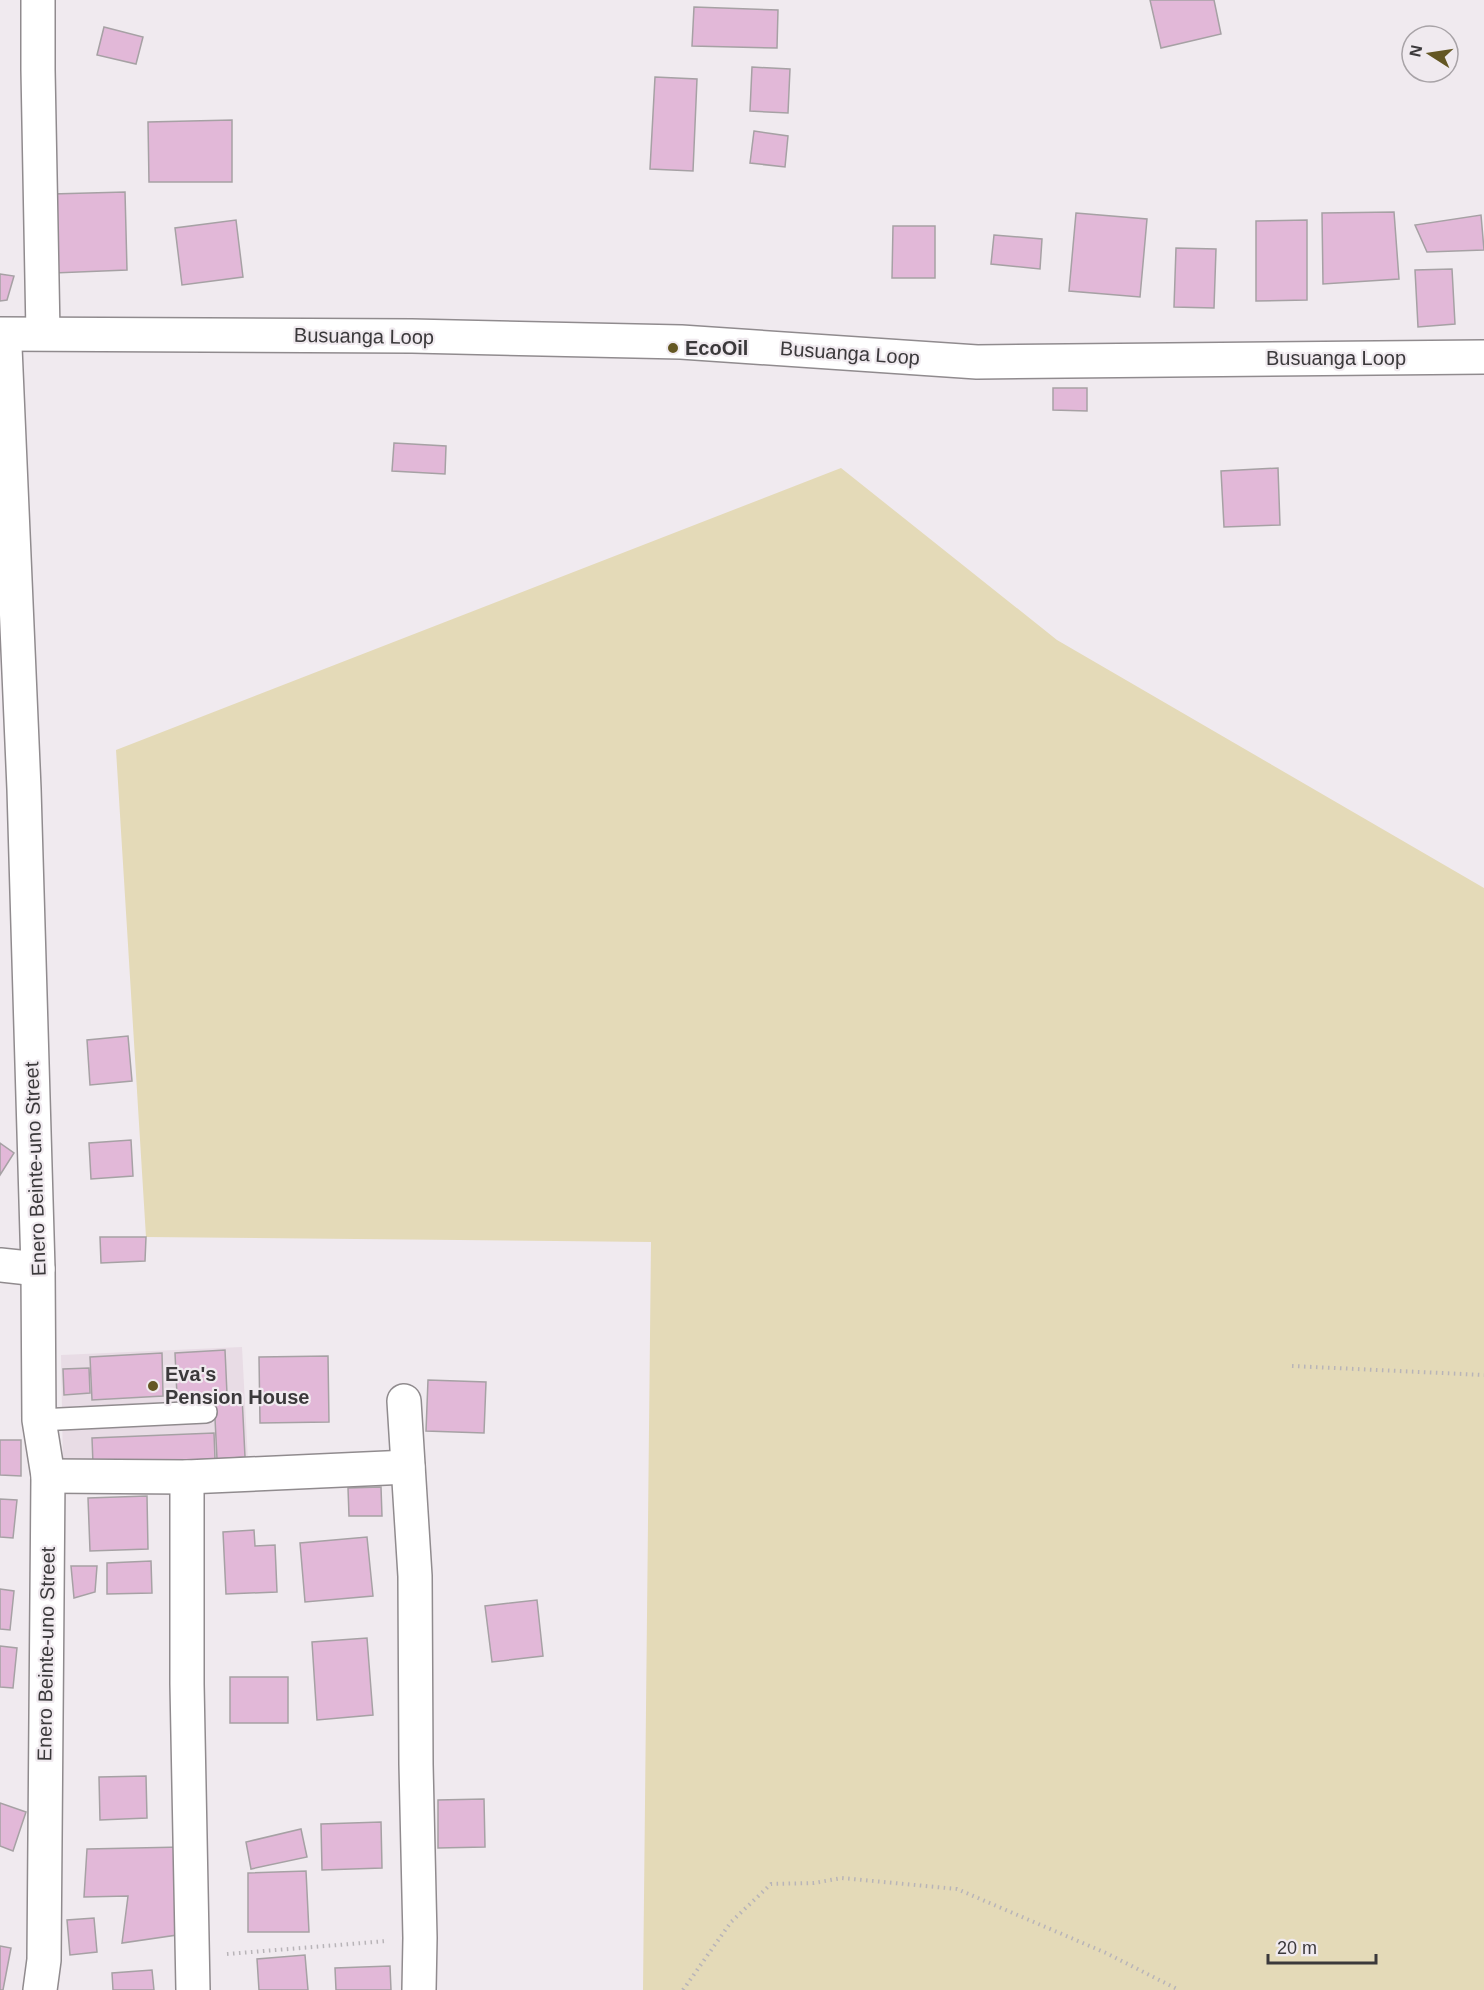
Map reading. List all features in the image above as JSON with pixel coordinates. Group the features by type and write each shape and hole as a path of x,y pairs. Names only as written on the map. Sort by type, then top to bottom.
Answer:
{"street":[{"path":"38,0 44,333"},
{"name":"Busuanga Loop","path":"3,343 44,333 681,342 977,362 1484,357"},
{"name":"Enero Beinte-uno Street","path":"3,343 24,789 39,1269 39,1420 48,1476 44,1960 40,1990"},
{"path":"0,1265 39,1269"},
{"path":"404,1401 415,1576 419,1990"},
{"path":"48,1476 187,1477 408,1467"},
{"path":"187,1477 187,1684 193,1990"}],"lane":[{"path":"39,1420 206,1412"}],"path":[{"path":"1292,1366 1484,1375"},
{"path":"683,1990 731,1922 771,1884 814,1883 842,1878 957,1889 1106,1953 1179,1990"},
{"path":"193,1957 420,1938"}],"shaded area":[{"path":"841,468 1057,640 1484,888 1484,1990 643,1990 651,1242 146,1237 116,750"},
{"name":"Eva's Pension House","path":"242,1347 248,1461 63,1467 61,1355"}],"building":[{"path":"1150,0 1214,0 1221,34 1161,48"},
{"path":"694,7 778,10 777,48 692,46"},
{"path":"104,27 143,37 136,64 97,55"},
{"path":"752,67 790,69 788,113 750,111"},
{"path":"655,77 697,79 693,171 650,169"},
{"path":"232,120 232,182 149,182 148,122"},
{"path":"754,131 788,136 785,167 750,163"},
{"path":"125,192 127,270 54,273 52,194"},
{"path":"1394,212 1399,279 1323,284 1322,213"},
{"path":"1076,213 1147,219 1140,297 1069,291"},
{"path":"1481,215 1484,250 1427,252 1415,225"},
{"path":"236,220 243,277 182,285 175,228"},
{"path":"1307,220 1307,300 1256,301 1256,221"},
{"path":"893,226 935,226 935,278 892,278"},
{"path":"994,235 1042,239 1040,269 991,264"},
{"path":"1176,248 1216,249 1214,308 1174,307"},
{"path":"1452,269 1455,324 1418,327 1415,270"},
{"path":"0,274 14,276 7,300 0,301"},
{"path":"1053,388 1087,388 1087,411 1053,410"},
{"path":"394,443 446,446 445,474 392,471"},
{"path":"1278,468 1280,525 1224,527 1221,471"},
{"path":"128,1036 132,1081 90,1085 87,1040"},
{"path":"131,1140 133,1176 91,1179 89,1143"},
{"path":"0,1143 14,1153 0,1175"},
{"path":"100,1237 146,1237 145,1261 101,1263"},
{"path":"225,1350 227,1394 177,1396 175,1353"},
{"path":"162,1353 163,1396 92,1400 90,1357"},
{"path":"328,1356 329,1422 260,1423 259,1357"},
{"path":"89,1368 90,1393 64,1395 63,1369"},
{"path":"428,1380 486,1382 484,1433 426,1431"},
{"path":"242,1396 245,1457 217,1459 214,1398"},
{"path":"214,1433 215,1459 93,1464 92,1438"},
{"path":"0,1440 21,1440 21,1476 0,1475"},
{"path":"381,1487 382,1516 349,1516 348,1488"},
{"path":"147,1496 148,1549 90,1551 88,1498"},
{"path":"0,1499 17,1500 13,1538 0,1537"},
{"path":"254,1530 255,1546 275,1545 277,1592 226,1594 223,1532"},
{"path":"367,1537 373,1596 305,1602 300,1543"},
{"path":"151,1561 152,1593 107,1594 107,1563"},
{"path":"71,1566 97,1566 95,1592 74,1598"},
{"path":"0,1589 14,1591 10,1630 0,1629"},
{"path":"537,1600 543,1656 492,1662 485,1606"},
{"path":"367,1638 373,1715 317,1720 312,1642"},
{"path":"0,1646 17,1648 13,1688 0,1687"},
{"path":"230,1677 288,1677 288,1723 230,1723"},
{"path":"146,1776 147,1818 100,1820 99,1777"},
{"path":"484,1799 485,1847 438,1848 438,1800"},
{"path":"0,1803 26,1812 13,1851 0,1846"},
{"path":"381,1822 382,1868 322,1870 321,1824"},
{"path":"301,1829 307,1857 251,1869 246,1842"},
{"path":"182,1847 177,1935 122,1943 128,1896 84,1897 87,1849"},
{"path":"306,1871 309,1932 248,1932 248,1873"},
{"path":"94,1918 97,1952 70,1955 67,1920"},
{"path":"0,1946 11,1948 3,1990 0,1990"},
{"path":"305,1955 308,1990 259,1990 257,1959"},
{"path":"390,1966 391,1990 336,1990 335,1968"},
{"path":"152,1970 154,1990 113,1990 112,1973"}],"place":[{"name":"EcoOil","path":"673,348"},
{"name":"Eva's Pension House","path":"153,1386"}]}
